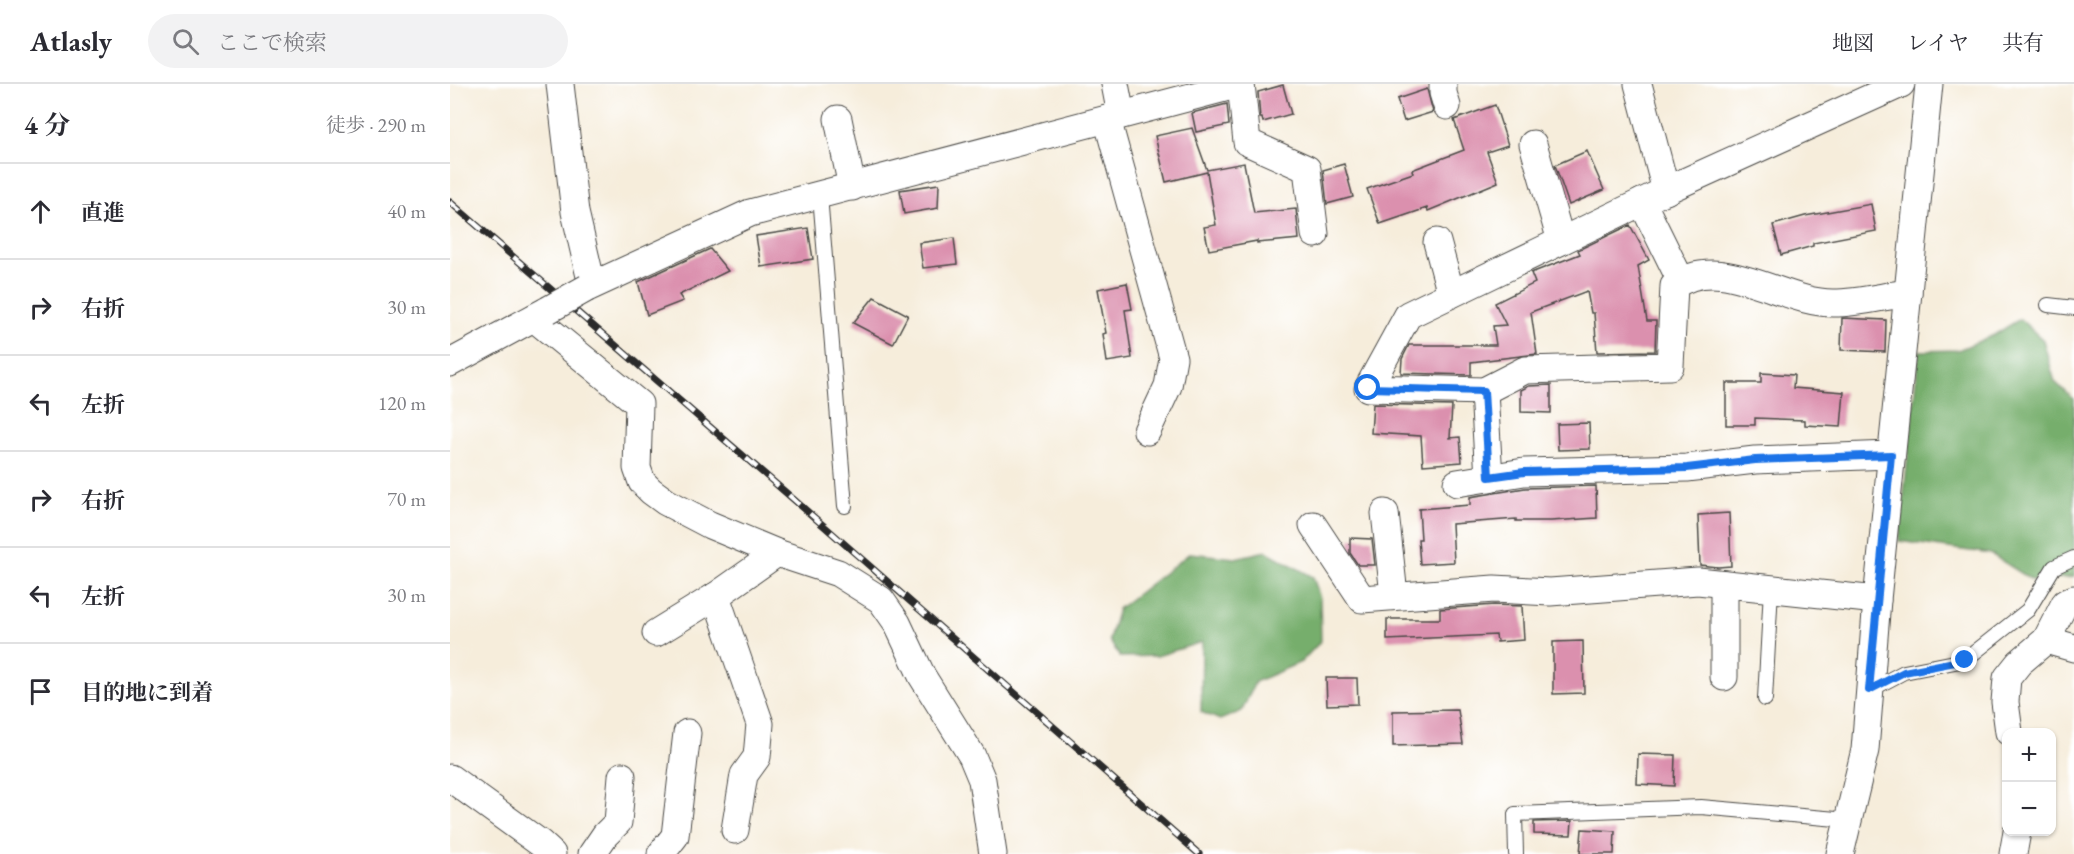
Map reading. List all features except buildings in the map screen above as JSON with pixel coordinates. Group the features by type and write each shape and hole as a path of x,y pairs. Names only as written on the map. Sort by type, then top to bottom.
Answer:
{"street":[{"path":"560,84 575,212 590,286"},
{"path":"1115,84 1114,117 1173,358 1168,386 1147,431"},
{"path":"450,363 590,286 750,213 1114,117 1161,94 1240,84 1247,142 1310,162 1307,169 1315,234"},
{"path":"1638,84 1654,196 1681,280"},
{"path":"1901,84 1654,196 1408,315 1368,388 1484,391 1525,370 1670,366 1674,286 1681,280 1703,274 1730,274 1800,298 1834,303 1908,293"},
{"path":"1840,854 1865,750 1877,600 1929,84"},
{"path":"838,119 852,187"},
{"path":"1533,144 1561,241"},
{"path":"1437,242 1451,294"},
{"path":"541,314 639,404 637,468 642,482 651,491 666,502 710,525 777,553 838,573 881,600 897,623 922,676 972,756 982,780 993,854"},
{"path":"1484,391 1489,477"},
{"path":"1457,483 1524,472 1687,468 1755,460 1891,455"},
{"path":"1385,513 1394,595"},
{"path":"1313,525 1362,599 1494,589 1550,592 1698,581 1877,600"},
{"path":"656,633 716,596 777,553"},
{"path":"1724,677 1725,584"},
{"path":"716,596 760,724 757,757 744,775 735,830"},
{"path":"2008,728 2005,702 2007,678 2019,663 2046,640 2065,603 2074,599"},
{"path":"2046,640 2074,648"},
{"path":"661,854 675,836 687,733"},
{"path":"592,854 605,835 618,822 622,776"},
{"path":"450,778 552,854"},
{"path":"2013,854 2016,836"}],"lane":[{"path":"820,195 845,506"},
{"path":"2048,305 2074,308"},
{"path":"1869,690 1904,672 1965,660 2028,610 2054,567 2074,558"},
{"path":"1765,699 1771,589"},
{"path":"1516,854 1515,814 1701,807 1848,820"}],"green space":[{"path":"2020,319 2043,340 2055,382 2074,399 2074,577 2032,580 1991,554 1899,541 1919,351 1958,350 1994,335"},
{"path":"1266,551 1313,577 1320,598 1321,641 1301,662 1255,682 1242,711 1220,720 1201,712 1202,642 1157,656 1120,657 1109,640 1118,609 1190,553 1235,558"}],"railway":[{"path":"450,202 1199,854"}],"route":[{"path":"1368,388 1484,391 1489,477 1524,472 1687,468 1755,460 1891,455 1869,690 1904,672 1965,660"}]}
